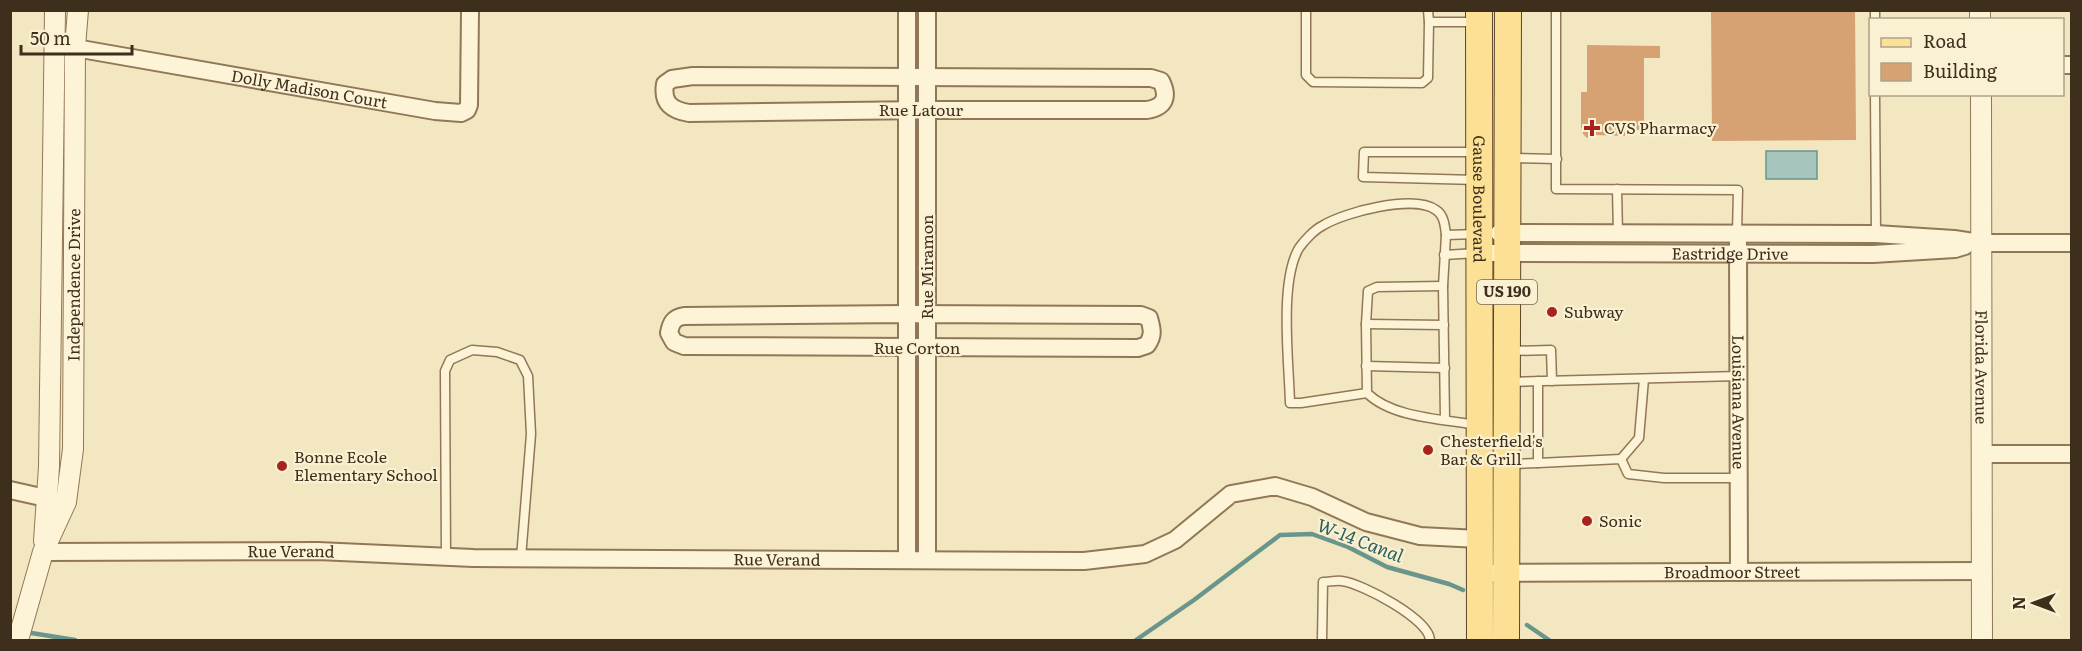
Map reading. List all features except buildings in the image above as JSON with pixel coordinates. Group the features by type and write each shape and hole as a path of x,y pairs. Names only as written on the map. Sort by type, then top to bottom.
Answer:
{"main road":[{"name":"Gause Boulevard","path":"1506,640 1508,10"},
{"name":"Gause Boulevard","path":"1479,16 1480,640"}],"street":[{"name":"Independence Drive","path":"43,552 49,467 55,10"},
{"name":"Independence Drive","path":"18,640 43,552 66,502 73,449 75,47 78,10"},
{"name":"Dolly Madison Court","path":"54,45 435,111 461,113 467,110 469,105 470,10"},
{"name":"Rue Miramon","path":"907,10 907,559"},
{"name":"Rue Miramon","path":"927,10 927,560"},
{"name":"Rue Latour","path":"693,76 927,78 1151,78 1161,81 1166,91 1164,102 1156,108 1147,110 689,113 679,112 668,105 663,94 665,84 672,79 693,76"},
{"name":"Florida Avenue","path":"1981,96 1982,640"},
{"name":"Eastridge Drive","path":"1480,244 1618,234 1737,233 1876,234 1954,238 1980,243 2072,243"},
{"name":"Louisiana Avenue","path":"1737,233 1739,572"},
{"path":"1618,234 1620,253"},
{"name":"Eastridge Drive","path":"1507,243 1620,253 1873,254 1955,249 1980,243"},
{"name":"Rue Corton","path":"927,314 1140,315 1149,318 1152,338 1147,345 1138,348 684,346 674,342 669,333 671,323 676,318 684,316 927,314"},
{"path":"1982,454 2072,454"},
{"name":"Rue Verand","path":"43,552 318,551 521,558 1084,561 1145,554 1175,540 1231,494 1275,486 1311,497 1366,522 1420,536 1479,539"},
{"path":"10,490 66,502"},
{"name":"Broadmoor Street","path":"1480,573 1982,571"}],"lane":[{"path":"1306,10 1306,75 1313,82 1422,83 1428,78 1430,22 1428,10"},
{"path":"1556,10 1556,189 1738,190 1737,233"},
{"path":"1430,22 1479,16"},
{"path":"1875,96 1876,234"},
{"path":"1480,152 1364,152 1363,177 1480,180"},
{"path":"1507,158 1557,159"},
{"path":"1617,189 1618,234"},
{"path":"1366,393 1290,403 1289,277 1299,248 1319,227 1344,214 1389,205 1424,204 1437,210 1444,220 1446,235 1443,286 1445,420"},
{"path":"1446,235 1480,244"},
{"path":"1444,255 1480,244"},
{"path":"1443,286 1377,287 1368,291 1366,393 1393,411 1479,425"},
{"path":"1366,324 1444,325"},
{"path":"446,556 445,371 450,360 472,350 497,352 520,360 528,376 531,435 521,558"},
{"path":"1506,351 1551,350 1552,381"},
{"path":"1366,366 1445,368"},
{"path":"1506,382 1739,376"},
{"path":"1506,464 1621,459 1639,438 1644,379"},
{"path":"1538,381 1538,463"},
{"path":"1621,459 1628,474 1664,478 1739,478"},
{"path":"1322,640 1323,582 1343,581 1376,594 1421,622 1430,635 1430,640"}],"water":[{"path":"1766,151 1817,151 1817,179 1766,179"}],"waterway":[{"name":"W-14 Canal","path":"1136,640 1194,600 1280,535 1312,534 1348,547 1387,567 1463,590"},
{"name":"W-14 Canal","path":"1527,625 1549,640"},
{"name":"W-14 Canal","path":"25,632 75,640"}],"place":[{"name":"CVS Pharmacy","path":"1592,128"},
{"name":"Subway","path":"1552,312"},
{"name":"Chesterfield's Bar & Grill","path":"1428,450"},
{"name":"Bonne Ecole Elementary School","path":"282,466"},
{"name":"Sonic","path":"1587,521"}]}
